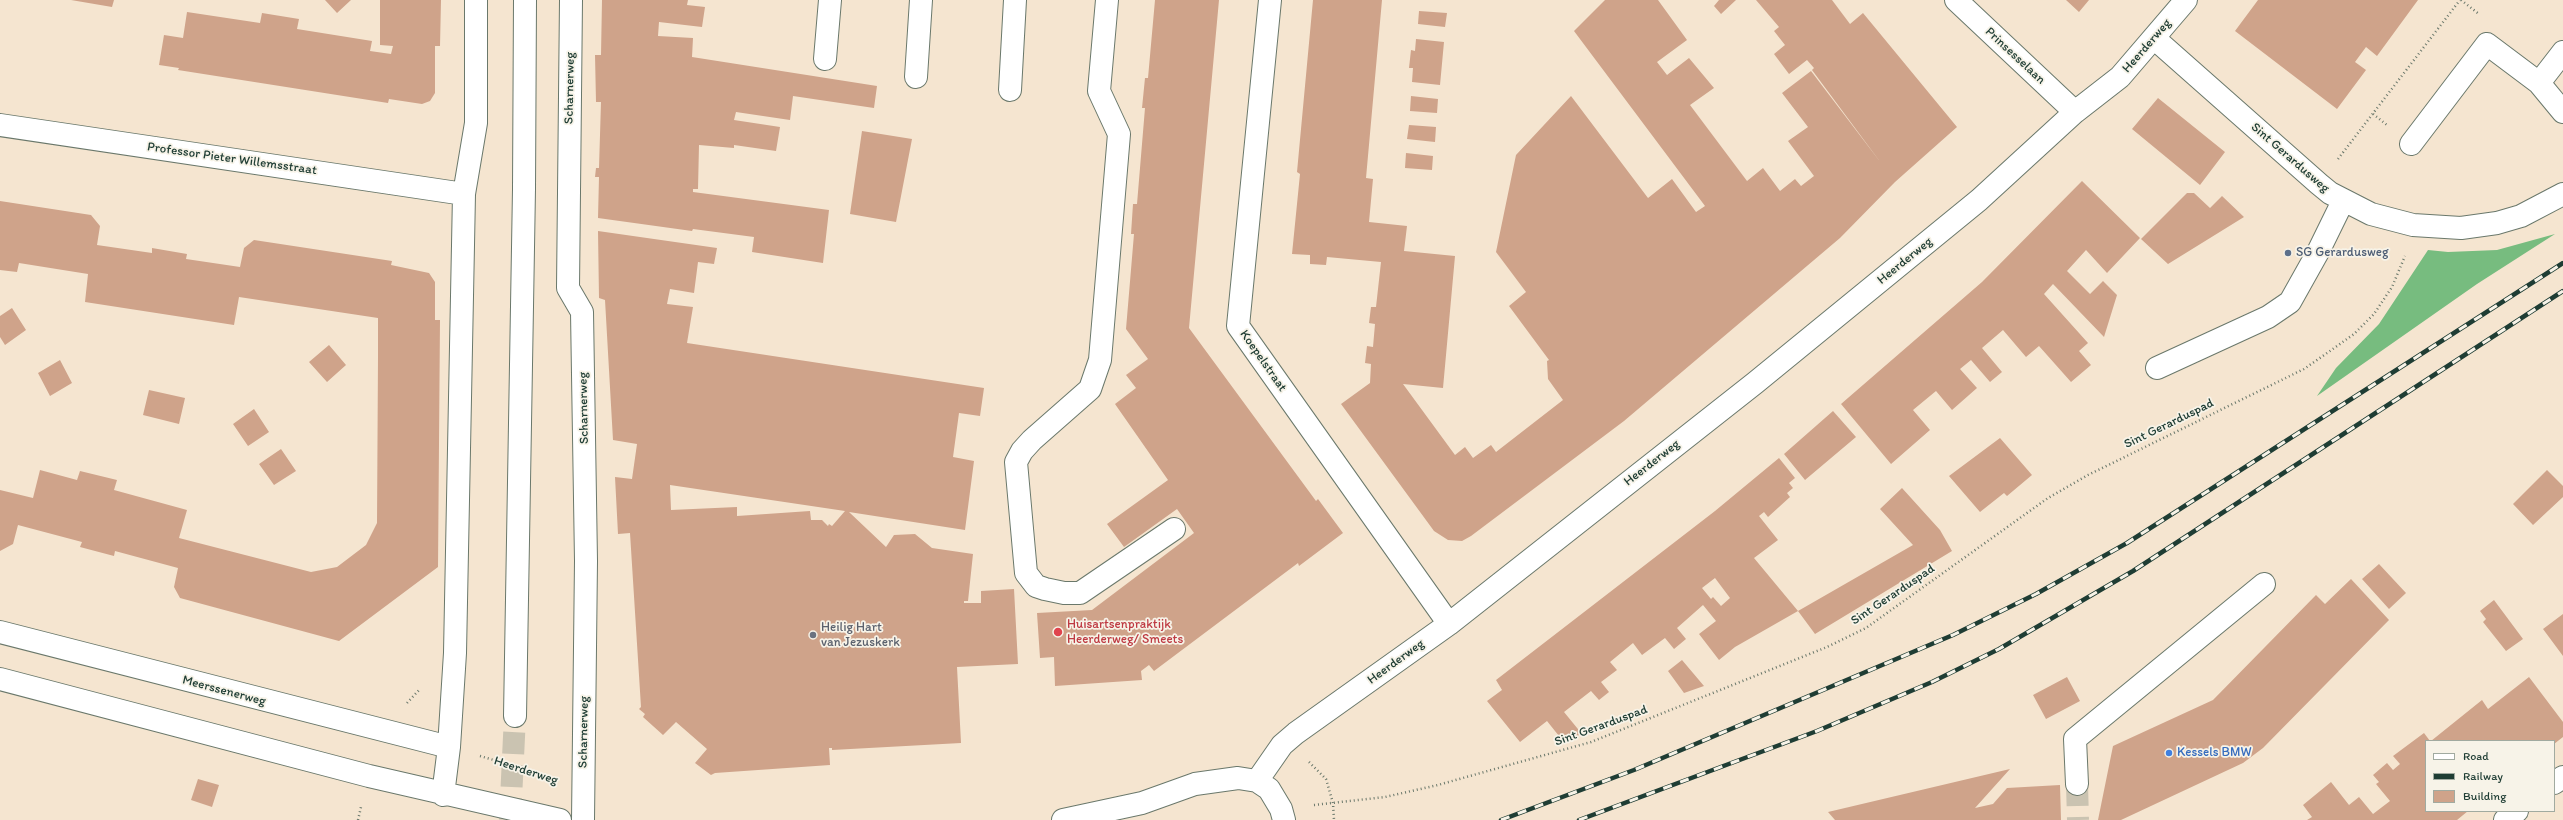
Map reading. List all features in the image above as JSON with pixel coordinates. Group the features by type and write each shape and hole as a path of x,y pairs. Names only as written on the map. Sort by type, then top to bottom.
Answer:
{"street":[{"path":"443,795 449,747 455,653 464,194 476,122 476,0"},
{"path":"516,716 524,204 525,0"},
{"name":"Scharnerweg","path":"570,0 568,288 582,312 586,538 583,820"},
{"path":"825,58 830,0"},
{"path":"916,77 921,0"},
{"path":"1010,90 1015,0"},
{"path":"1107,0 1100,92 1119,134 1100,360 1090,389 1032,440 1022,451 1016,462 1026,573 1036,586 1064,593 1080,593 1174,529"},
{"name":"Koepelstraat","path":"1270,0 1238,326 1449,624"},
{"name":"Prinsesselaan","path":"1956,0 2075,112"},
{"name":"Heerderweg","path":"1257,780 1288,740 1449,624 1755,383 1961,215 2075,112 2120,78 2155,39 2186,0"},
{"name":"Sint Gerardusweg","path":"2155,39 2319,184 2344,201 2371,214 2413,225 2444,228 2497,222 2520,216 2563,194"},
{"path":"2411,144 2487,44 2539,83 2563,112"},
{"path":"2539,83 2563,52"},
{"name":"Professor Pieter Willemsstraat","path":"0,125 464,194"},
{"path":"2157,368 2268,317 2290,302 2344,201"},
{"path":"2077,784 2075,739 2264,584"},
{"name":"Meerssenerweg","path":"0,632 449,747"},
{"path":"0,678 443,795 560,820"},
{"path":"2555,782 2563,776"},
{"path":"1063,820 1142,803 1195,784 1238,778 1257,780 1269,789 1282,814"},
{"path":"2506,820 2516,812"}],"path":[{"path":"2319,184 2460,0"},
{"name":"Sint Gerarduspad","path":"1282,814 1333,803 1385,797 1438,785 1591,742 1827,647 1866,628 2048,498 2088,475 2304,369 2354,334 2374,314 2392,287 2405,257 2413,225"},
{"path":"1288,740 1326,779 1333,803 1334,820"},
{"name":"Heerderweg","path":"449,747 554,778"}],"green space":[{"path":"2555,234 2477,284 2317,396 2336,368 2379,324 2428,250 2448,252 2497,250"}],"building":[{"path":"71,0 114,0 112,7"},
{"path":"325,0 351,0 337,13"},
{"path":"380,0 441,0 440,46 435,46 435,93 430,101 422,104 389,99 388,103 178,70 179,68 159,65 164,35 183,38 187,12 260,23 262,13 299,19 297,29 372,41 370,51 391,54 393,46 380,45"},
{"path":"602,0 688,0 687,5 705,7 702,27 659,22 658,36 693,38 692,57 877,86 874,108 793,96 790,120 736,112 734,120 780,127 776,151 734,145 734,148 699,145 698,189 693,189 693,192 829,210 823,263 752,252 754,237 693,229 692,231 598,218 599,177 595,177 596,168 599,168 601,102 596,102 595,55 601,55"},
{"path":"1155,0 1219,0 1189,328 1316,501 1318,499 1343,533 1299,566 1298,563 1154,671 1149,665 1141,671 1142,680 1055,686 1054,657 1040,658 1037,613 1092,610 1194,533 1177,509 1124,547 1107,524 1168,480 1115,404 1136,388 1126,375 1148,359 1126,329 1134,234 1131,234 1133,204 1137,204 1145,108 1142,108 1145,78 1148,78"},
{"path":"1313,0 1382,0 1366,178 1373,179 1369,222 1407,226 1404,251 1455,256 1443,388 1403,384 1455,455 1465,447 1473,458 1491,445 1496,452 1563,400 1548,379 1547,361 1549,360 1509,306 1526,292 1496,252 1516,155 1571,96 1648,198 1672,179 1696,212 1705,206 1574,31 1605,0 1658,0 1687,40 1657,62 1667,75 1689,58 1714,88 1690,105 1747,181 1763,168 1780,191 1795,179 1801,186 1814,176 1788,141 1808,127 1782,93 1811,71 1881,163 1812,70 1814,68 1807,60 1789,74 1774,54 1785,45 1774,31 1779,27 1756,0 1832,0 1850,24 1863,13 1957,127 1895,182 1840,238 1624,421 1471,536 1462,541 1448,540 1434,531 1341,404 1370,383 1371,364 1365,363 1367,346 1373,347 1375,324 1369,323 1371,307 1376,307 1381,262 1327,257 1326,265 1310,264 1310,255 1292,254 1300,174 1297,172"},
{"path":"1719,0 1736,0 1721,14 1714,6"},
{"path":"2066,0 2089,0 2079,12"},
{"path":"2258,0 2418,0 2377,56 2366,47 2355,62 2366,70 2337,109 2235,31"},
{"path":"1419,11 1447,13 1445,27 1418,24"},
{"path":"1416,39 1444,42 1440,85 1412,82 1413,68 1409,68 1411,50 1415,51"},
{"path":"1411,96 1438,99 1437,113 1410,111"},
{"path":"2158,98 2225,152 2200,185 2132,129"},
{"path":"1409,125 1436,127 1435,142 1407,139"},
{"path":"862,131 912,139 896,222 850,214"},
{"path":"1406,153 1433,156 1432,170 1405,168"},
{"path":"2082,181 2140,238 2107,273 2086,250 2067,271 2090,294 2103,281 2117,295 2104,337 2053,284 2044,294 2088,343 2079,351 2091,365 2071,382 2039,346 2026,357 2003,330 1982,348 2002,372 1990,382 1971,360 1960,369 1977,388 1952,410 1936,391 1913,410 1930,430 1891,464 1841,404 1982,282"},
{"path":"2187,193 2194,193 2210,208 2222,196 2244,217 2168,264 2141,239"},
{"path":"0,201 91,215 100,226 97,245 152,253 152,248 187,254 186,259 240,267 244,248 254,240 392,261 391,265 429,273 435,282 435,320 440,320 438,567 339,641 180,598 174,587 178,568 115,551 114,556 80,547 82,542 18,525 13,544 0,551 0,490 33,498 40,470 77,480 80,471 117,480 114,490 187,510 179,538 311,572 337,567 366,545 377,523 378,318 239,297 234,325 85,302 88,274 19,263 17,272 0,270"},
{"path":"598,231 717,248 714,264 698,262 694,293 670,289 667,304 693,307 687,343 984,388 980,416 959,413 953,457 974,461 965,530 849,512 886,547 894,535 915,534 932,548 973,554 968,601 964,601 964,603 981,603 981,591 1014,589 1018,664 957,667 961,743 832,750 832,748 829,748 830,765 715,773 711,775 695,763 707,749 676,722 663,735 643,717 645,714 639,709 641,707 630,533 618,534 615,477 632,479 637,444 613,440 605,300 599,298","holes":["670,485 845,511 832,526 829,524 828,526 822,520 811,520 810,511 737,516 737,507 671,510"]},
{"path":"12,308 26,330 5,345 0,337 0,316"},
{"path":"329,345 346,365 327,382 309,362"},
{"path":"60,360 72,383 50,396 38,373"},
{"path":"149,390 185,398 179,424 143,415"},
{"path":"254,409 269,432 248,446 233,424"},
{"path":"1833,411 1856,437 1805,480 1784,454"},
{"path":"2000,438 2032,475 2007,496 2004,493 1980,512 1949,476"},
{"path":"281,449 296,471 274,485 259,464"},
{"path":"1779,458 1795,478 1789,483 1793,488 1787,493 1790,497 1768,517 1764,512 1759,516 1778,540 1754,558 1798,611 1735,647 1719,660 1699,634 1716,621 1703,605 1677,628 1686,639 1674,649 1665,638 1642,655 1633,643 1610,662 1617,670 1601,682 1609,692 1599,700 1591,691 1564,712 1582,734 1563,741 1547,721 1520,742 1487,701 1502,690 1496,680 1715,511","holes":["1715,578 1730,598 1721,606 1713,597 1711,599 1702,588"]},
{"path":"2547,470 2563,486 2563,497 2533,525 2513,504"},
{"path":"1902,488 1940,530 1952,551 1815,634 1798,611 1913,545 1880,509"},
{"path":"2379,564 2406,593 2389,609 2362,579"},
{"path":"2351,579 2389,620 2263,748 2243,763 2121,820 2098,820 2113,746 2213,700 2316,595 2325,604"},
{"path":"2494,600 2523,639 2506,651 2483,622 2486,619 2480,611"},
{"path":"2563,614 2563,656 2543,629"},
{"path":"1682,660 1704,686 1684,693 1668,671"},
{"path":"2067,677 2080,701 2046,719 2033,695"},
{"path":"2529,677 2563,722 2563,737 2555,743 2555,740 2432,740 2482,700 2488,709"},
{"path":"2424,733 2429,740 2425,740 2425,812 2467,812 2457,820 2307,820 2312,817 2303,805 2331,782 2349,805 2359,797 2373,814 2390,801 2376,784 2379,782 2373,775 2387,763 2393,770 2400,764 2393,756"},
{"path":"2010,769 1975,808 1993,804 2007,788 2060,785 2061,820 1835,820 1828,812"},
{"path":"198,779 219,785 212,807 191,800"}],"tunnel":[{"path":"510,820 515,716"},
{"path":"2077,784 2078,820"}],"railway":[{"path":"1501,820 1634,770 1953,635 2036,594 2127,543 2563,263"},
{"path":"1579,820 1817,731 1932,682 1999,649 2133,571 2563,291"}],"place":[{"name":"SG Gerardusweg","path":"2288,253"},
{"name":"Huisartsenpraktijk Heerderweg/ Smeets","path":"1058,632"},
{"name":"Heilig Hart van Jezuskerk","path":"813,635"},
{"name":"Kessels BMW","path":"2169,753"}]}
